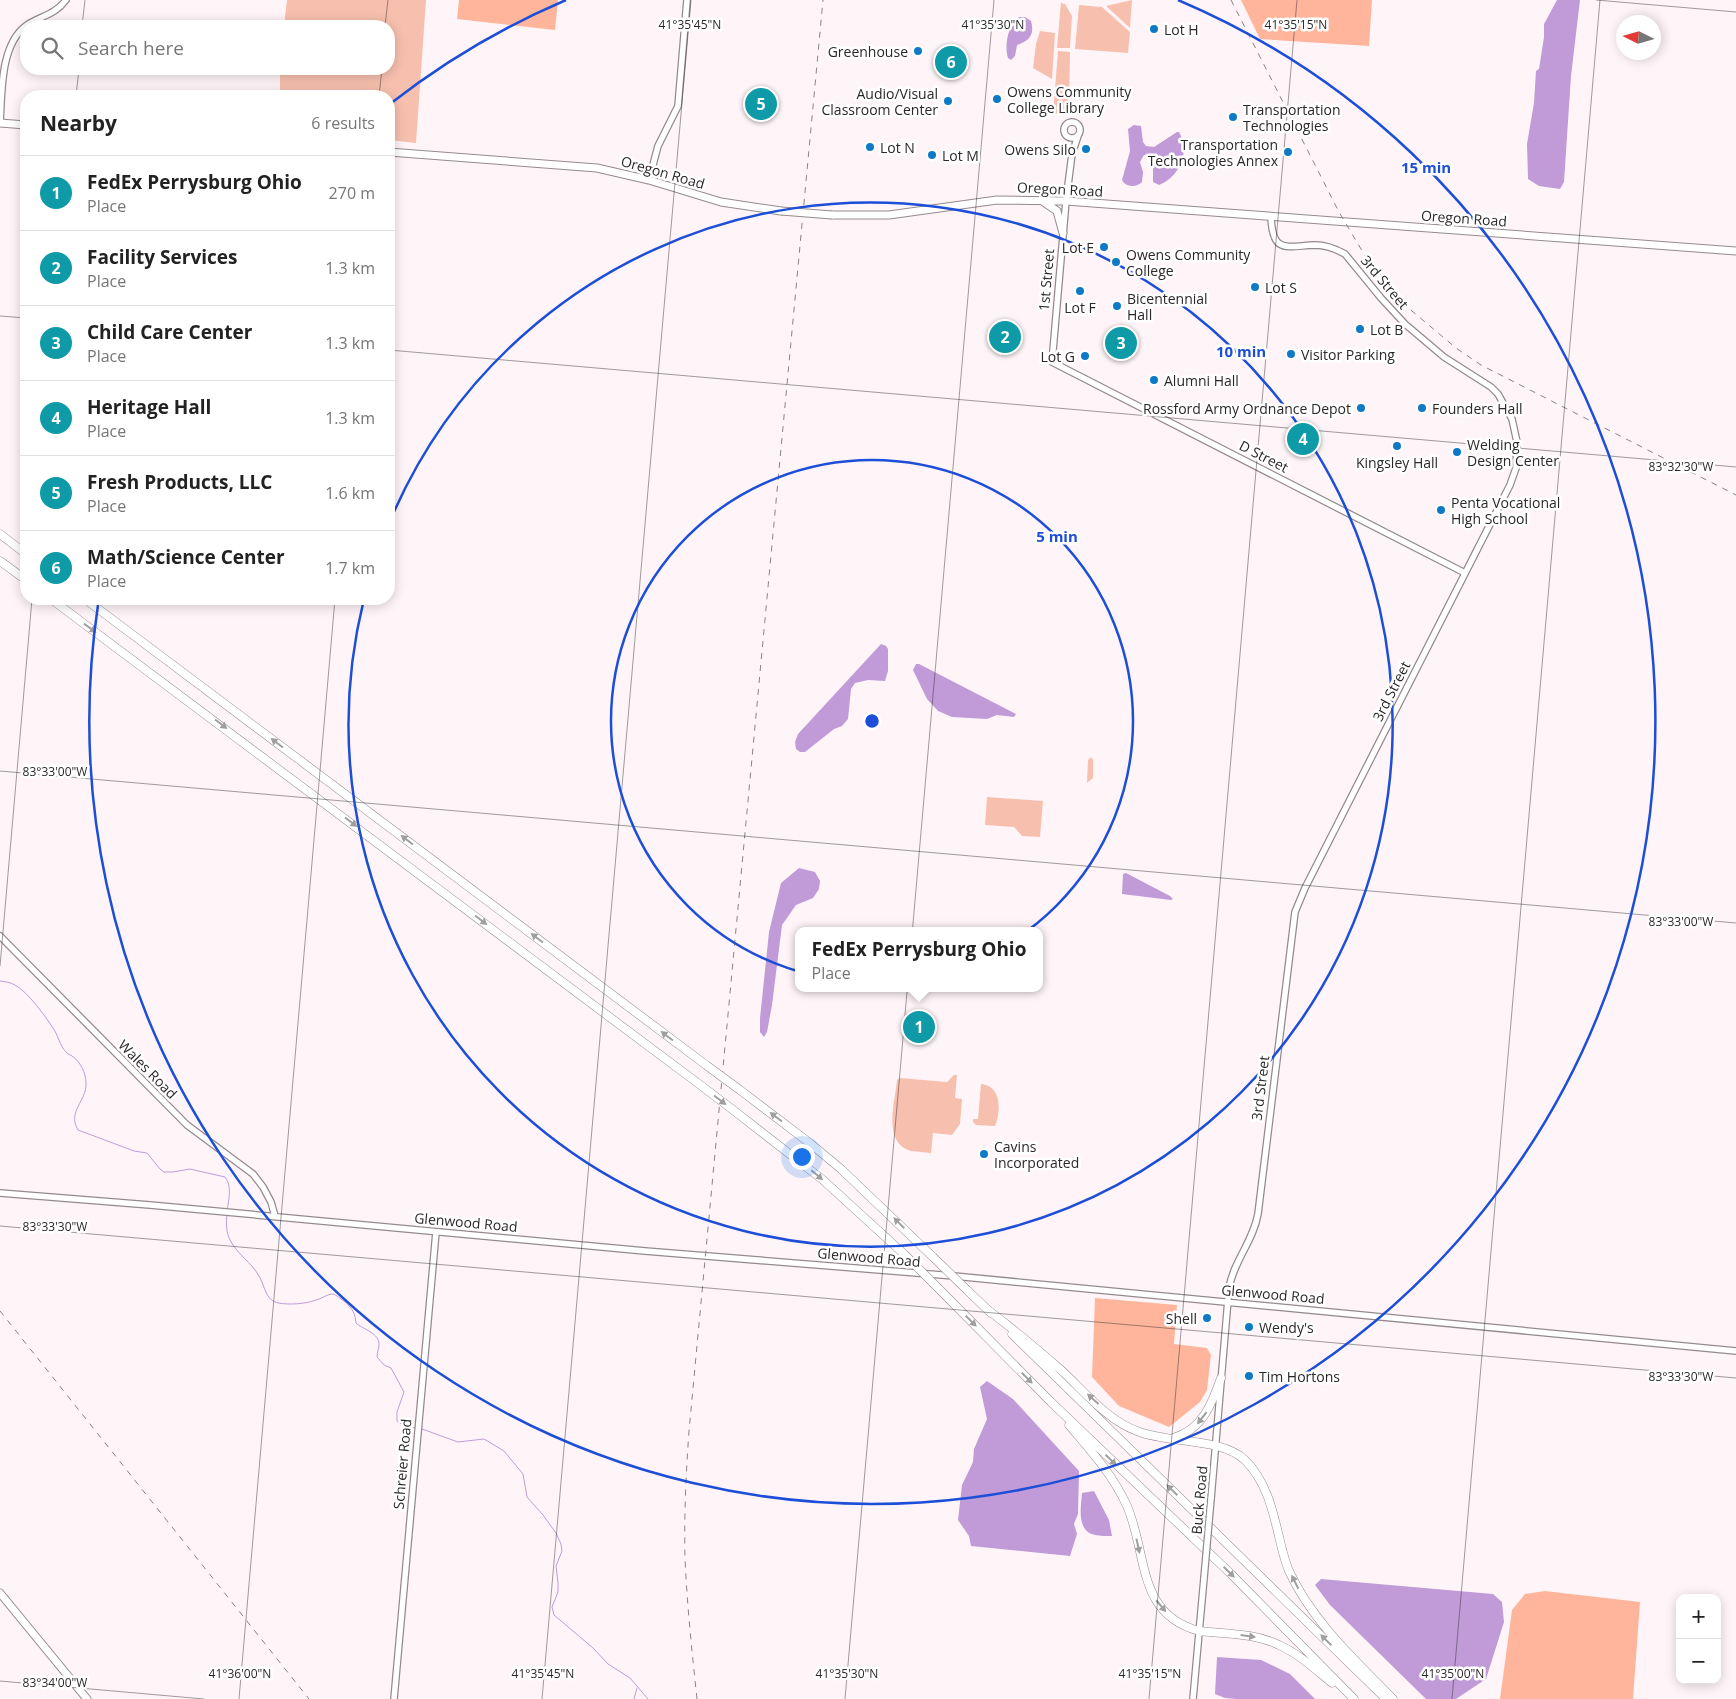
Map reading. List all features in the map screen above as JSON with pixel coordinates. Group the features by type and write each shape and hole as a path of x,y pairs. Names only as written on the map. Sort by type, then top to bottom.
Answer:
{"highway":[{"path":"0,534 20,549"},
{"path":"0,561 20,576"},
{"path":"59,605 192,702 703,1087 823,1180 904,1254 1051,1402 1231,1574 1353,1699"},
{"path":"94,605 740,1090 841,1169 934,1257 1386,1699"},
{"path":"988,1310 1030,1342 1111,1416 1136,1431 1165,1439 1216,1446 1233,1451 1244,1459 1258,1476 1267,1494 1288,1569 1300,1592 1321,1622 1348,1654 1393,1699"},
{"path":"1165,1439 1182,1436 1194,1428 1205,1416 1221,1378"},
{"path":"1051,1402 1101,1463 1121,1493 1132,1522 1147,1582 1162,1610 1173,1619 1199,1631 1253,1637 1280,1645 1297,1654 1353,1699"}],"main road":[{"path":"0,123 20,125"},
{"name":"Oregon Road","path":"395,152 597,168 649,180 721,202 781,211 832,215 889,215 997,200 1066,201 1736,251"},
{"path":"1040,200 1057,212 1063,234"},
{"path":"0,1593 87,1699"}],"street":[{"path":"39,20 57,10 66,0"},
{"path":"649,180 658,146 675,114 679,97 688,0"},
{"path":"0,123 5,59 12,40 20,31"},
{"path":"1073,122 1080,126 1080,132 1072,154 1065,128 1068,123 1073,122"},
{"path":"1068,137 1074,138 1078,136"},
{"name":"1st Street","path":"1052,362 1072,154"},
{"name":"3rd Street","path":"1228,1303 1233,1272 1238,1259 1249,1242 1258,1214 1295,912 1308,882 1510,485 1516,468 1517,442 1514,426 1508,410 1494,390 1444,357 1405,324 1345,254 1339,250 1323,246 1293,248 1281,244 1273,235 1271,216"},
{"name":"D Street","path":"1052,362 1465,573"},
{"name":"Wales Road","path":"0,936 187,1125 253,1174 271,1202 275,1216"},
{"name":"Glenwood Road","path":"0,1193 954,1276 1736,1352"},
{"name":"Schreier Road","path":"394,1699 436,1232"},
{"name":"Buck Road","path":"1193,1699 1228,1303"}],"shaded area":[{"path":"287,0 426,0 416,143 395,141 395,90 280,90 280,75 395,75 395,20 285,20"},
{"path":"459,0 558,0 555,30 457,19"},
{"path":"1132,0 1130,28 1106,6"},
{"path":"1241,0 1372,0 1369,46 1260,39"},
{"path":"1557,0 1580,0 1571,76 1564,182 1560,189 1539,186 1528,179 1527,144 1534,103 1536,71 1539,69 1544,37 1544,24"},
{"path":"1061,2 1065,4 1072,16 1070,48 1057,48"},
{"path":"1079,5 1102,7 1130,32 1128,53 1075,49"},
{"path":"1019,17 1025,17 1031,21 1032,30 1030,37 1025,42 1017,45 1015,56 1011,60 1008,58 1007,53 1008,36 1012,25"},
{"path":"1040,31 1055,33 1052,79 1033,68 1036,44"},
{"path":"1058,51 1070,52 1069,112 1060,112 1053,115"},
{"path":"1134,125 1141,126 1143,142 1146,146 1154,147 1179,132 1184,148 1181,163 1172,176 1159,185 1153,182 1153,161 1151,156 1144,155 1140,162 1143,172 1142,182 1131,186 1122,180 1130,151 1128,129"},
{"path":"881,644 888,649 888,671 885,681 868,680 855,683 851,689 848,719 842,726 834,729 805,752 800,752 796,749 795,742 798,734"},
{"path":"916,664 1016,714 1014,717 997,715 987,719 952,717 938,711 927,699 913,670"},
{"path":"1091,757 1093,760 1093,778 1087,783 1088,760"},
{"path":"987,797 1043,801 1040,837 1022,836 1014,827 985,825"},
{"path":"799,868 815,872 820,881 819,889 813,898 796,905 782,925 772,1005 767,1032 764,1037 760,1032 760,1018 769,932 781,883"},
{"path":"1126,873 1173,899 1122,894 1123,874"},
{"path":"954,1075 957,1075 955,1098 962,1099 960,1124 952,1135 933,1133 931,1153 911,1151 902,1147 896,1140 892,1121 897,1080 900,1078 947,1082"},
{"path":"981,1084 993,1089 998,1100 999,1107 995,1126 976,1125 973,1122 973,1119 978,1119"},
{"path":"1095,1298 1177,1305 1174,1344 1207,1348 1211,1355 1207,1390 1200,1402 1169,1427 1119,1406 1092,1377"},
{"path":"987,1381 1013,1399 1079,1471 1078,1514 1074,1524 1077,1534 1070,1556 971,1546 969,1536 958,1520 962,1485 973,1462 974,1449 987,1419 980,1387"},
{"path":"1094,1491 1109,1520 1112,1536 1089,1533 1082,1524 1082,1493"},
{"path":"1321,1579 1493,1594 1502,1602 1504,1622 1486,1679 1456,1699 1426,1699 1330,1605 1315,1585"},
{"path":"1545,1591 1640,1602 1633,1699 1500,1699 1512,1610 1525,1594"},
{"path":"1217,1657 1261,1660 1290,1674 1315,1699 1237,1699 1225,1698 1215,1694"}],"waterway":[{"path":"0,981 15,985 31,999 53,1028 64,1050 75,1058 82,1068 86,1083 84,1095 75,1117 78,1130 134,1151 147,1153 164,1172 190,1169 225,1177 229,1184 227,1210"},
{"path":"227,1214 230,1240 256,1271 270,1299 278,1303 297,1304 334,1294 350,1306 356,1323 377,1337 379,1341 377,1357 384,1365 391,1368 404,1392 397,1412 397,1421 403,1425 415,1428"},
{"path":"422,1429 458,1442 484,1439 504,1451 523,1474 527,1497 543,1515 556,1533 561,1544 562,1551 556,1566 558,1592 552,1607 554,1615 593,1648 608,1664 630,1678 648,1699"},
{"path":"634,1699 637,1688"}],"railway":[{"path":"697,1699 688,1611 685,1558 689,1431 823,0"},
{"path":"1231,0 1339,212 1364,254 1406,306 1456,348 1481,365 1736,495"},
{"path":"0,1311 309,1699"}],"place":[{"name":"Lot H","path":"1154,29"},
{"name":"Greenhouse","path":"918,51"},
{"name":"Math/Science Center","path":"951,62"},
{"name":"Owens Community College Library","path":"997,99"},
{"name":"Audio/Visual Classroom Center","path":"948,101"},
{"name":"Fresh Products, LLC","path":"761,104"},
{"name":"Transportation Technologies","path":"1233,117"},
{"name":"Lot N","path":"870,147"},
{"name":"Owens Silo","path":"1086,149"},
{"name":"Transportation Technologies Annex","path":"1288,152"},
{"name":"Lot M","path":"932,155"},
{"name":"Lot E","path":"1104,247"},
{"name":"Owens Community College","path":"1116,262"},
{"name":"Lot S","path":"1255,287"},
{"name":"Lot F","path":"1080,291"},
{"name":"Bicentennial Hall","path":"1117,306"},
{"name":"Lot B","path":"1360,329"},
{"name":"Facility Services","path":"1005,337"},
{"name":"Child Care Center","path":"1121,343"},
{"name":"Visitor Parking","path":"1291,354"},
{"name":"Lot G","path":"1085,356"},
{"name":"Alumni Hall","path":"1154,380"},
{"name":"Rossford Army Ordnance Depot","path":"1361,408"},
{"name":"Founders Hall","path":"1422,408"},
{"name":"Heritage Hall","path":"1303,439"},
{"name":"Kingsley Hall","path":"1397,446"},
{"name":"Welding Design Center","path":"1457,452"},
{"name":"Penta Vocational High School","path":"1441,510"},
{"name":"FedEx Perrysburg Ohio","path":"919,1027"},
{"name":"Cavins Incorporated","path":"984,1154"},
{"name":"Shell","path":"1207,1318"},
{"name":"Wendy's","path":"1249,1327"},
{"name":"Tim Hortons","path":"1249,1376"}]}
